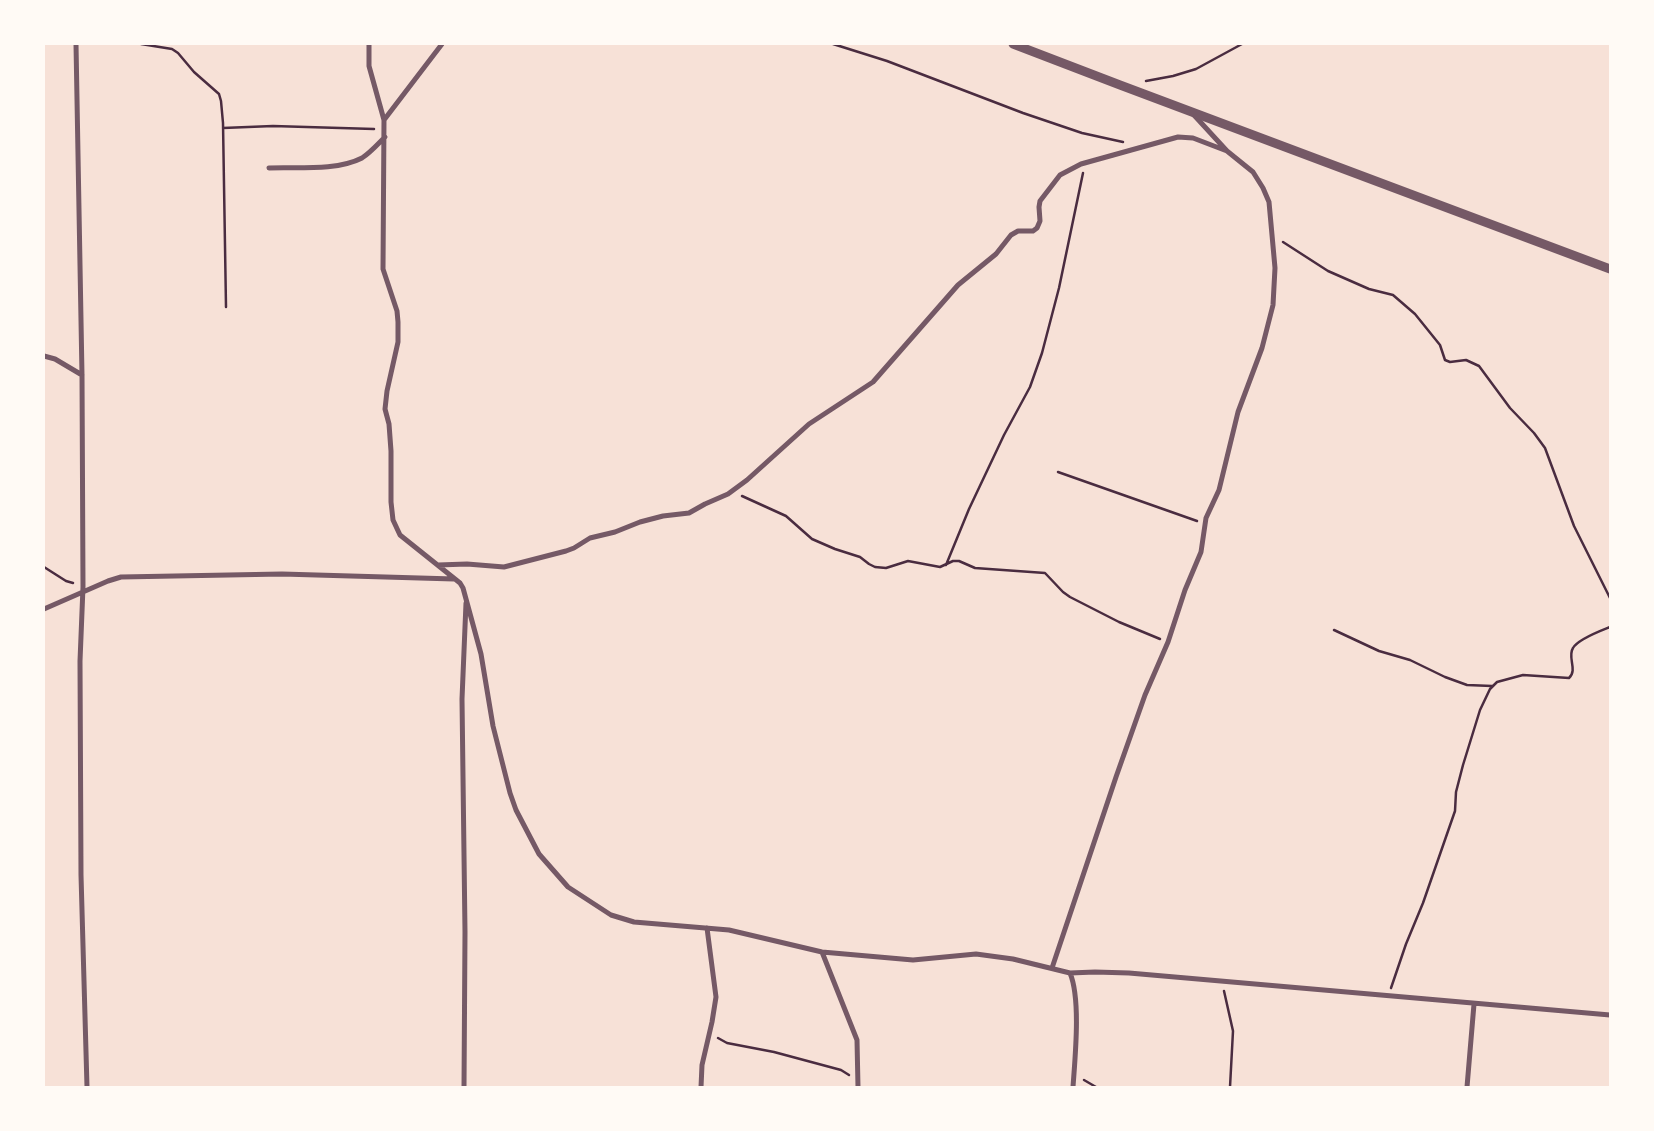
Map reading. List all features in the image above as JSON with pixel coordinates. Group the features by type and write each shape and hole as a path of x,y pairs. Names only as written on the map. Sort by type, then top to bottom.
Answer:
{"street":[{"path":"76,44 82,375 81,875 87,1087"},
{"path":"369,44 369,66 384,120 383,270 397,311 398,322 398,342 385,409 392,450 391,502 394,520 400,535 460,583 481,654 493,726 516,810 539,854 568,887 611,915 634,922 729,930 822,952 913,960 976,954 1013,959 1070,973 1120,973 1610,1015"},
{"path":"384,120 442,44"},
{"path":"1013,44 1120,86 1189,110 1610,269"},
{"path":"1052,968 1145,695 1168,642 1185,590 1201,552 1205,524 1219,490 1238,412 1262,348 1273,305 1276,268 1269,202 1263,188 1253,172 1227,151 1189,110"},
{"path":"269,168 336,165 353,162 363,157 385,137"},
{"path":"437,565 467,564 504,567 566,551 590,538 663,516 688,513 732,491 747,480 809,424 873,382 958,285 996,254 1011,235 1018,231 1033,231 1037,228 1040,221 1040,201 1060,175 1086,162 1178,137 1194,138 1227,151"},
{"path":"44,356 54,359 82,375"},
{"path":"44,609 83,589 121,577 282,574 454,579"},
{"path":"464,1087 462,699 466,598"},
{"path":"701,1087 702,1066 716,997 707,928"},
{"path":"822,952 857,1040 858,1086"},
{"path":"1070,973 1074,982 1076,1015 1074,1087"},
{"path":"1467,1087 1474,1004"}],"path":[{"path":"141,44 172,49 178,53 194,72 219,94 222,101 226,307"},
{"path":"833,44 887,61 1082,134 1113,141 1129,142"},
{"path":"1120,86 1174,76 1196,69 1242,44"},
{"path":"223,128 273,126 384,129"},
{"path":"946,565 969,509 1004,435 1030,388 1042,353 1059,288 1086,162"},
{"path":"1272,228 1281,241 1328,271 1369,289 1393,295 1415,314 1440,346 1445,360 1466,360 1480,366 1510,408 1545,448 1574,526 1610,598"},
{"path":"1058,472 1205,524"},
{"path":"732,491 786,516 812,539 860,557 875,567 886,568 908,561 940,568 953,561 958,561 975,568 1045,573 1070,597 1119,622 1168,642"},
{"path":"44,567 83,589"},
{"path":"1388,997 1455,811 1456,792 1480,710 1490,689 1497,682 1523,675 1569,678 1573,672 1571,655 1573,647 1588,637 1610,627"},
{"path":"1334,630 1379,651 1410,660 1445,677 1467,685 1494,686"},
{"path":"1217,982 1224,991 1233,1031 1230,1087"},
{"path":"712,1022 716,1037 727,1044 774,1052 841,1070 851,1076 858,1086"}]}
